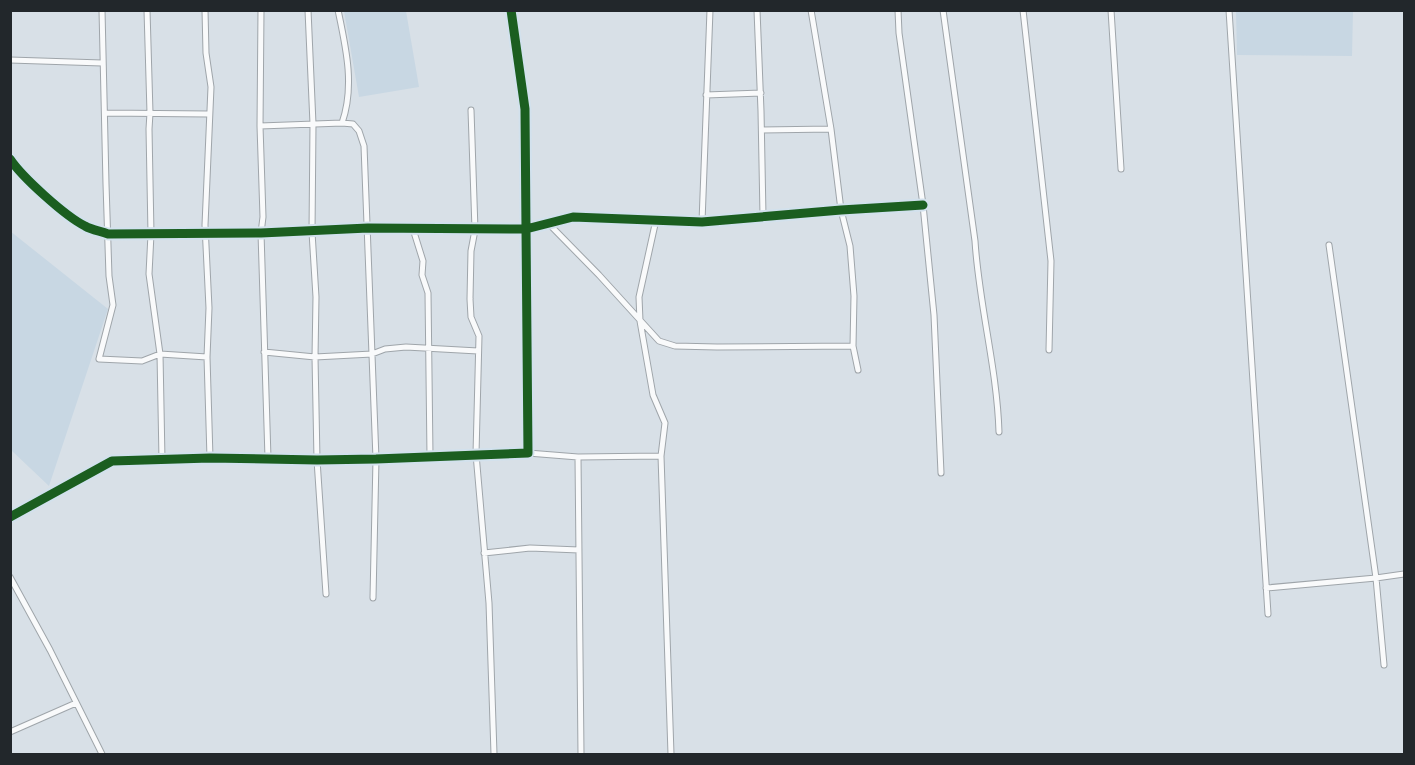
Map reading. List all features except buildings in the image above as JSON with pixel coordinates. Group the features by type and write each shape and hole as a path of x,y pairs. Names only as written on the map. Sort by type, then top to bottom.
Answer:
{"street":[{"path":"102,10 109,276 113,305 99,359 142,361 160,354 207,357"},
{"path":"147,10 151,234 149,274 160,354 162,460"},
{"path":"206,10 206,53 210,87 206,232 210,458"},
{"path":"261,10 260,126 263,217 261,233 268,459"},
{"path":"308,10 313,124 312,231 316,297 317,460 326,594"},
{"path":"338,10 349,76 347,109 342,123"},
{"path":"511,10 525,109 528,453"},
{"path":"702,222 710,10"},
{"path":"757,10 763,216"},
{"path":"811,10 831,129 841,210 850,246 854,296 853,346 858,370"},
{"path":"898,10 899,33 923,205 934,315 941,473"},
{"path":"943,10 975,241 978,279 998,400 999,432"},
{"path":"1023,10 1051,261 1049,350"},
{"path":"1111,10 1121,169"},
{"path":"1229,10 1268,615"},
{"path":"10,60 102,63"},
{"path":"706,95 761,93"},
{"path":"471,110 475,230 471,251 470,299 471,317 479,336 476,454 489,603 494,754"},
{"path":"106,113 208,114"},
{"path":"260,126 353,124 359,131 364,146 376,459 373,598"},
{"path":"762,130 831,129"},
{"path":"10,159 56,204 84,226 108,234 261,233 368,228 526,229 573,217 702,222 923,205"},
{"path":"656,220 639,297 640,321 653,395 665,423 661,456 671,754"},
{"path":"548,223 659,341 675,346 853,346"},
{"path":"413,229 423,261 422,275 428,293 430,456"},
{"path":"1329,245 1376,578 1384,665"},
{"path":"264,352 315,357 372,354 385,349 406,347 478,351"},
{"path":"10,517 112,461 210,458 376,459 528,453 578,457 661,456"},
{"path":"578,457 582,754"},
{"path":"484,553 530,548 579,550"},
{"path":"1266,588 1404,574"},
{"path":"10,577 102,754"},
{"path":"10,732 76,703"}],"shaded area":[{"path":"344,11 406,11 419,87 359,97"},
{"path":"1236,11 1353,11 1352,56 1237,55"},
{"path":"10,231 108,309 49,486 11,450"}],"cycle path":[{"path":"10,159 34,185 67,214 88,227 108,234 261,233 368,228 526,229 525,109 511,10"},
{"path":"10,517 112,461 210,458 376,459 528,453 526,229 573,217 702,222 923,205"}]}
